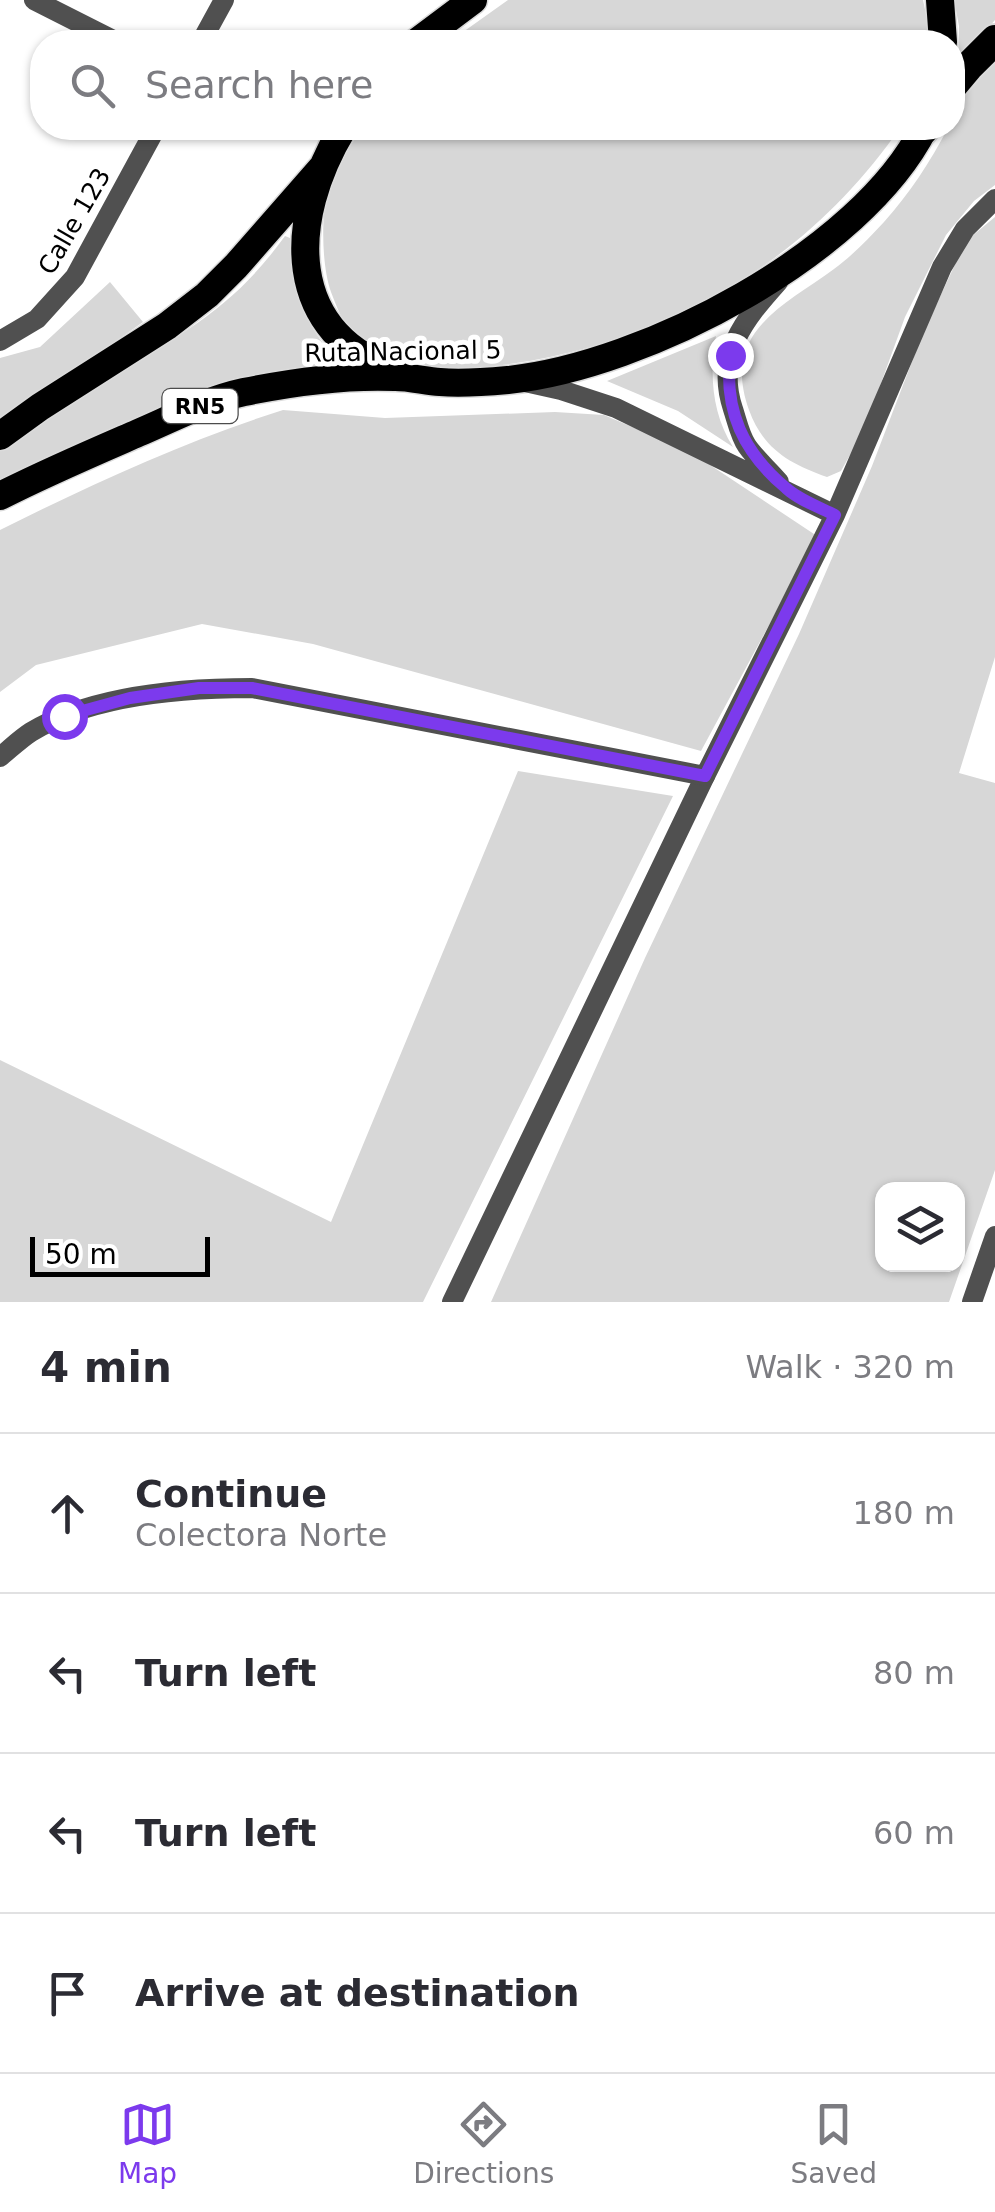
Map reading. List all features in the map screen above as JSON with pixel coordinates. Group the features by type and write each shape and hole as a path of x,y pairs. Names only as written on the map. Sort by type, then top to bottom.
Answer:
{"highway":[{"path":"433,30 473,0"},
{"path":"940,0 942,30"},
{"path":"965,70 995,40"},
{"path":"337,140 313,194 305,247 316,303 328,326 353,350 372,362 417,378"},
{"name":"Ruta Nacional 5","path":"0,496 215,400 240,393 375,377 463,383 514,379 615,355 718,311 762,285 828,237 895,175 917,140"},
{"path":"0,436 167,326 207,295 321,169"}],"street":[{"path":"34,0 93,30"},
{"path":"208,30 224,0"},
{"name":"Calle 123","path":"0,341 37,319 75,278 150,140"},
{"path":"452,1302 835,515 942,267 965,229 995,199"},
{"path":"788,490 746,444 730,401 728,377 730,355 750,314 796,260"},
{"path":"514,379 616,408 835,515"},
{"path":"0,757 29,733 64,716 130,698 199,688 252,688 705,776"},
{"path":"972,1302 995,1236"}],"shaded area":[{"path":"508,0 923,0 929,30 466,30"},
{"path":"954,0 995,0 995,20 965,53 965,30 959,30"},
{"path":"995,59 995,185 974,201 946,235 905,317 864,430 841,471 827,477 801,467 770,445 749,410 742,383 743,360 750,341 761,324 841,264 884,222 919,177 941,140 965,140 968,91"},
{"path":"354,140 891,140 849,192 788,248 694,308 588,348 475,369 448,370 406,362 371,346 348,328 331,292 323,244 327,195 337,168"},
{"path":"995,217 995,657 959,773 995,783 995,1170 965,1256 965,1182 875,1182 875,1272 959,1272 949,1302 491,1302 645,958 799,634 872,466 923,333 966,241"},
{"path":"285,236 290,238 293,276 303,310 320,340 345,369 269,373 214,386 0,485 0,447 185,332 247,282"},
{"path":"110,282 143,322 0,423 0,358 40,347"},
{"path":"716,336 714,393 733,447 678,411 607,381"},
{"path":"283,410 385,418 555,412 604,415 689,451 817,536 701,751 313,644 202,624 36,665 0,692 0,530 139,464"},
{"path":"518,771 673,796 423,1302 0,1302 0,1060 331,1222"}],"route":[{"path":"64,716 130,698 199,688 252,688 705,776 835,515 788,490 746,444 730,401 730,355"}]}
